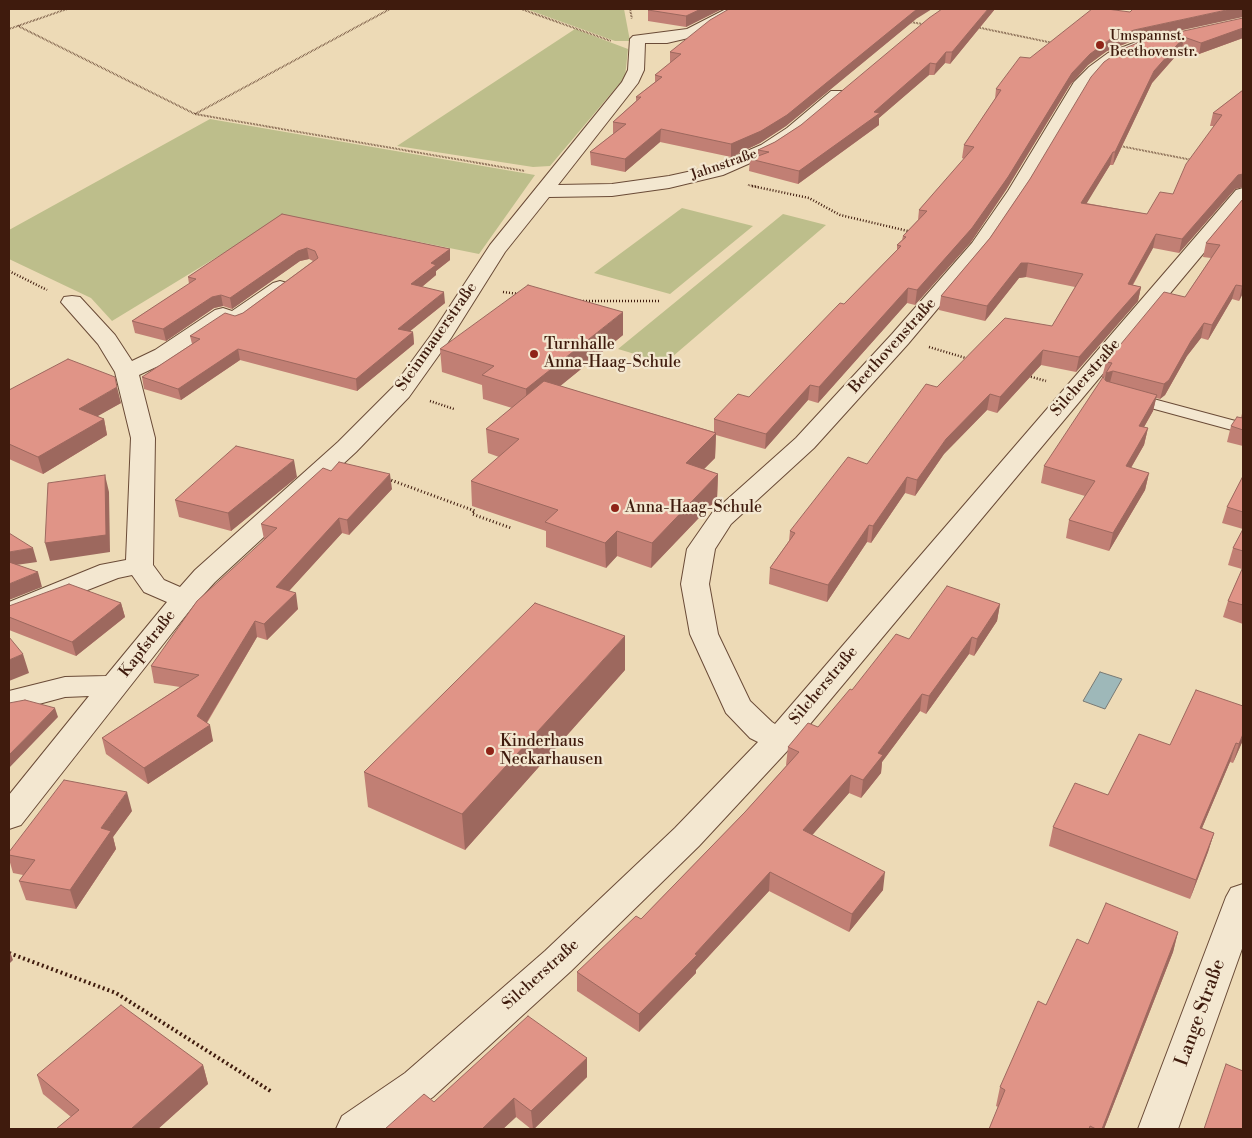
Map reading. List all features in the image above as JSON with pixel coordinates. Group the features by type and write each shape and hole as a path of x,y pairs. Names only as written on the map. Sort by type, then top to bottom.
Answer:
{"street":[{"path":"638,43 692,33 737,9"},
{"name":"Beethovenstraße","path":"779,740 761,730 737,706 704,634 695,584 701,549 721,519 805,443 900,339 979,247 1017,191 1080,86 1095,70 1114,56 1153,42"},
{"name":"Steinmauerstraße","path":"184,599 205,576 333,460 401,392 440,338 497,249 630,83 636,70 638,43"},
{"name":"Jahnstraße","path":"550,183 612,190 669,182 716,170 767,149 793,132 854,82"},
{"name":"Silcherstraße","path":"356,1129 419,1085 558,961 687,837 779,740 1243,194"},
{"path":"127,372 163,355 223,315 236,318 300,273"},
{"path":"9,612 110,571 139,565 143,438 127,372 107,340 72,302"},
{"name":"Kapfstraße","path":"9,817 184,599 154,586 139,565"},
{"path":"9,702 25,696 65,687 116,686"},
{"name":"Lange Straße","path":"1158,1129 1243,897"}],"lane":[{"path":"1119,395 1243,428"}],"path":[{"path":"9,29 67,9"},
{"path":"195,114 390,9"},
{"path":"521,9 620,44 638,43"},
{"path":"905,21 922,24"},
{"path":"18,26 195,114 478,164 550,183"},
{"path":"970,26 1056,44"},
{"path":"1111,144 1196,160"},
{"path":"716,170 749,185 809,198 840,215 920,233"},
{"path":"9,271 72,302"},
{"path":"472,288 520,294"},
{"path":"577,300 661,301"},
{"path":"900,339 973,360"},
{"path":"1019,373 1075,390"},
{"path":"333,460 475,511 472,514 511,528"},
{"path":"9,953 116,993 272,1092"}],"green space":[{"path":"526,9 624,9 630,41 615,41"},
{"path":"575,29 628,49 625,77 550,166 533,167 397,146"},
{"path":"210,119 535,175 479,254 286,215 112,321 91,298 9,259 9,230"},
{"path":"682,208 753,226 670,294 594,273"},
{"path":"783,214 826,225 665,363 618,349"}],"water":[{"path":"1100,672 1122,679 1105,709 1083,701"}],"building":[{"path":"701,9 686,16 648,10"},
{"path":"729,9 917,9 787,115 761,131 731,144 661,129 625,159 590,152 626,124 613,122 641,97 636,97 662,77 655,75 681,54 670,52 710,20"},
{"path":"942,9 988,9 952,52 946,52 936,64 930,63 874,112 880,113 799,171 750,159 769,152 758,150 775,142 801,125"},
{"path":"1092,9 1130,12 1133,9 1231,9 1134,30 1109,40 1090,54 1072,73 1008,177 972,228 917,290 908,288 819,387 810,385 766,434 714,419 738,394 749,397 840,303 844,304 901,246 897,245 906,237 903,236 927,211 919,210 974,147 964,145 1001,90 996,89 1020,57 1030,58"},
{"path":"1243,18 1243,28 1201,43 1184,37 1154,71 1115,152 1113,152 1081,203 1147,214 1160,192 1173,194 1186,164 1222,115 1213,113 1243,90 1243,174 1238,175 1182,239 1156,234 1128,284 1141,287 1079,357 1043,350 1000,397 990,394 946,439 917,480 907,477 873,526 869,525 828,585 770,568 795,533 790,531 848,457 867,464 926,384 937,387 1005,318 1052,326 1083,274 1021,263 987,306 941,296 990,238 1030,179 1091,77 1104,62 1123,49 1147,39"},
{"path":"1243,199 1243,285 1236,285 1212,325 1204,323 1191,341 1169,380 1164,384 1113,371 1106,373 1112,363 1106,362 1164,292 1185,297 1220,245 1206,243"},
{"path":"282,214 450,249 431,263 436,265 411,284 444,292 398,329 413,332 356,379 238,349 178,389 142,377 200,339 190,336 225,313 235,316 243,313 318,258 315,251 307,248 298,251 230,298 221,295 212,297 163,329 132,321 196,279 188,277"},
{"name":"Turnhalle Anna-Haag-Schule","path":"528,285 623,312 526,389 482,375 494,366 440,349"},
{"path":"68,359 115,377 117,387 79,409 104,419 38,457 9,444 9,390"},
{"path":"1103,377 1106,381 1157,395 1139,426 1148,428 1126,466 1149,473 1113,533 1069,520 1095,481 1044,466"},
{"path":"544,381 716,433 686,463 718,474 652,543 617,531 605,543 545,522 558,510 471,481 519,439 486,429"},
{"path":"1237,417 1243,418 1243,430 1231,426"},
{"path":"236,446 294,460 228,513 175,500"},
{"path":"339,462 390,474 347,520 339,518 276,587 296,593 264,624 255,621 197,716 210,725 144,768 102,738 199,675 151,666 197,601 277,528 261,524 323,468 331,471"},
{"path":"105,475 106,535 45,543 48,483"},
{"path":"1243,476 1243,512 1227,507"},
{"path":"1243,529 1243,551 1233,548"},
{"path":"9,533 33,548 9,552"},
{"path":"9,562 38,572 9,584"},
{"path":"1243,567 1243,605 1228,601"},
{"path":"69,584 121,603 72,642 9,617 9,606"},
{"path":"947,586 1000,604 977,639 972,637 929,696 922,694 878,753 883,755 863,780 851,775 803,830 885,872 852,914 770,872 695,954 697,955 639,1014 577,972 636,916 641,919 745,812 799,752 788,747 808,723 818,727 850,689 852,690 896,634 909,639"},
{"path":"535,603 625,636 462,814 364,772"},
{"path":"9,637 23,654 9,660"},
{"path":"1196,690 1243,706 1243,734 1239,744 1236,743 1200,828 1214,833 1196,880 1053,827 1075,783 1108,795 1139,734 1170,745"},
{"path":"25,700 55,708 9,755 9,703"},
{"path":"64,780 127,792 101,828 111,831 70,890 19,881 35,860 9,855 9,852"},
{"path":"1106,903 1178,932 1102,1129 1090,1126 1089,1129 989,1129 1005,1090 1000,1087 1038,1001 1046,1005 1077,939 1088,944"},
{"path":"121,1005 203,1065 131,1129 56,1129 79,1110 37,1075"},
{"path":"528,1016 587,1058 531,1111 514,1098 482,1129 385,1129 424,1094 434,1102"},
{"path":"1226,1064 1243,1071 1243,1129 1204,1129"}],"place":[{"name":"Umspannst. Beethovenstr.","path":"1100,45"},
{"name":"Turnhalle Anna-Haag-Schule","path":"534,354"},
{"name":"Anna-Haag-Schule","path":"615,508"},
{"name":"Kinderhaus Neckarhausen","path":"490,751"}]}
